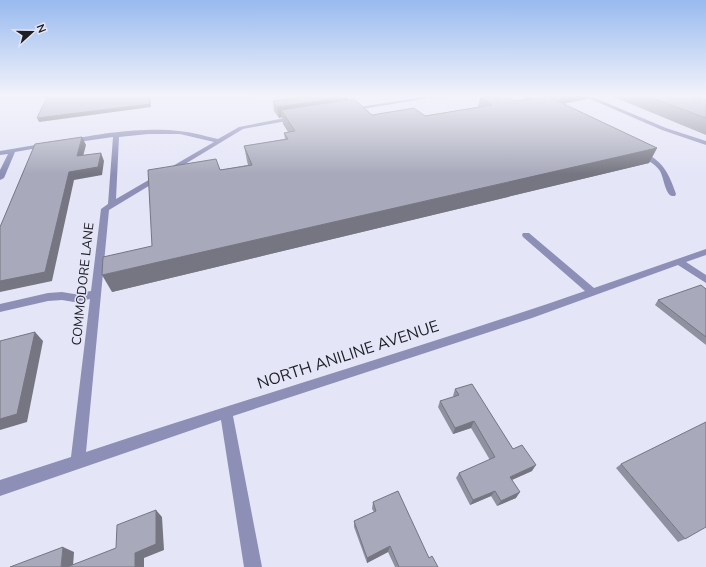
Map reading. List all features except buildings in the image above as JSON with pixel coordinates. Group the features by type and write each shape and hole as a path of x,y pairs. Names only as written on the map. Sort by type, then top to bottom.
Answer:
{"street":[{"name":"COMMODORE LANE","path":"78,462 103,216 105,209 247,126 273,121"},
{"path":"646,121 706,143"},
{"path":"64,142 116,135 175,132 219,141"},
{"path":"112,204 116,135"},
{"path":"0,153 56,144"},
{"path":"632,149 660,164 664,169 672,194"},
{"path":"0,178 12,151"},
{"path":"526,235 591,291"},
{"name":"NORTH ANILINE AVENUE","path":"0,488 226,412 528,315 591,291 706,252"},
{"path":"678,261 706,280"},
{"path":"0,308 48,297 62,296 74,298 95,294"},
{"path":"226,412 253,567"}]}
